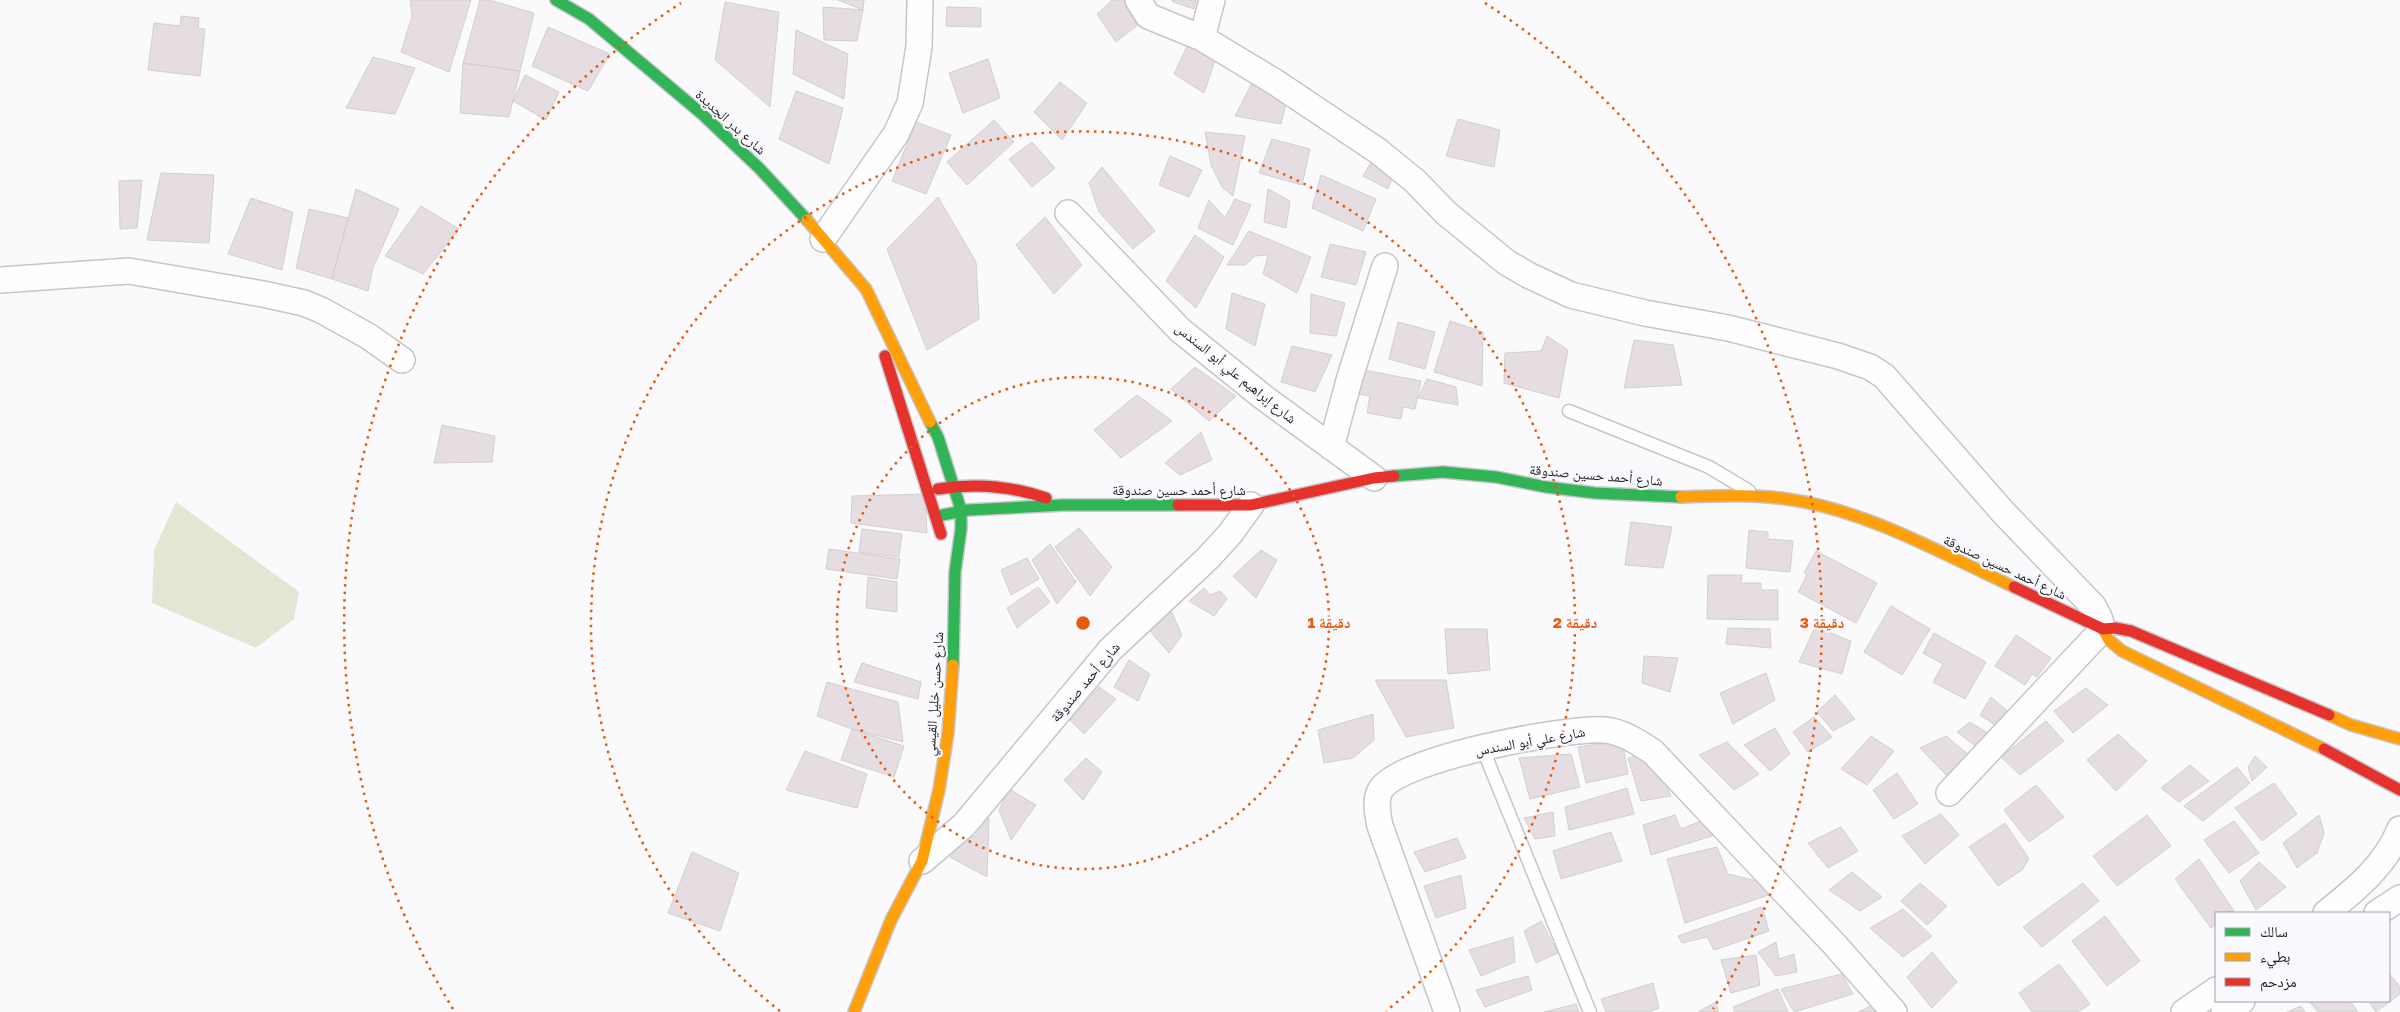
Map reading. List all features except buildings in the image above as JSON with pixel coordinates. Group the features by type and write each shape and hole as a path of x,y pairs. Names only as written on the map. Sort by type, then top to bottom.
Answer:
{"main road":[{"name":"شارع بدر الجديدة","path":"556,0 589,20 702,114 759,168 866,289 938,437 961,510"},
{"name":"شارع بدر الجديدة","path":"866,289 898,405 930,491 937,516"},
{"name":"شارع أحمد حسين صندوقة","path":"937,516 961,510 1043,508 1064,505 1251,506 1374,478 1443,472 1496,477 1546,487 1594,492 1665,497 1755,496 1788,499 1836,509 1939,552 2103,629 2115,628 2131,631 2350,725 2400,738"},
{"name":"شارع أحمد حسين صندوقة","path":"930,491 954,486 1019,491 1042,496 1064,505"},
{"name":"شارع حسن خليل القيسي","path":"854,1012 891,920 922,861 939,790 948,733 953,663 955,572 961,529 961,510"},
{"name":"شارع حسن خليل القيسي","path":"937,516 944,546 955,572"},
{"name":"شارع أحمد حسين صندوقة","path":"2103,629 2109,640 2122,651 2359,766 2400,790"}],"street":[{"path":"823,239 896,134 910,103 919,47 920,0"},
{"path":"1138,0 1148,16 1202,38 1275,82 1378,150 1415,181 1446,213 1506,262 1528,275 1571,295 1645,313 1728,328 1854,360 1870,367 1896,389 2002,511 2093,606 2103,629 1949,793"},
{"path":"1202,38 1212,0"},
{"name":"شارع إبراهيم علي أبو السندس","path":"1068,213 1180,330 1262,397 1374,478"},
{"path":"1332,447 1350,378 1385,266"},
{"path":"0,280 129,271 263,294 304,303 321,310 368,336 402,360"},
{"name":"شارع أحمد صندوقة","path":"922,861 964,825 1111,649 1207,559 1230,534 1251,506"},
{"name":"شارع علي أبو السندس","path":"1447,1012 1380,826 1378,796 1382,788 1394,777 1424,764 1482,748 1585,730 1616,732 1640,743 1653,752 1835,945 1894,1012"},
{"path":"2327,912 2356,889 2378,867 2393,846 2400,829"},
{"path":"2379,912 2400,898"},
{"path":"2184,1012 2215,991"},
{"path":"2224,1012 2240,1002"}],"lane":[{"path":"1569,411 1709,467 1755,496"},
{"path":"1482,748 1590,1012"}],"green space":[{"path":"176,502 299,592 294,619 256,648 152,603 154,550"}],"traffic: fast":[{"path":"556,0 589,19 702,114 759,168 807,220"},
{"path":"930,422 938,437 961,510 961,529 955,572 953,665"},
{"path":"1394,476 1443,472 1496,477 1546,487 1595,493 1681,497"},
{"path":"937,516 968,510 1064,505 1178,505"}],"traffic: slow":[{"path":"807,220 866,289 930,422"},
{"path":"1681,497 1761,496 1817,505 1846,513 1904,535 2014,587"},
{"path":"2103,629 2109,640 2122,651 2324,749"},
{"path":"854,1012 891,920 922,861 939,790 948,733 953,665"},
{"path":"2329,715 2351,725 2400,739"}],"traffic: jam":[{"path":"885,356 941,534"},
{"path":"1178,505 1251,505 1374,478 1394,476"},
{"path":"938,489 965,486 1006,488 1046,498"},
{"path":"2014,587 2103,629 2115,628 2131,631 2329,715"},
{"path":"2324,749 2400,790"}]}
